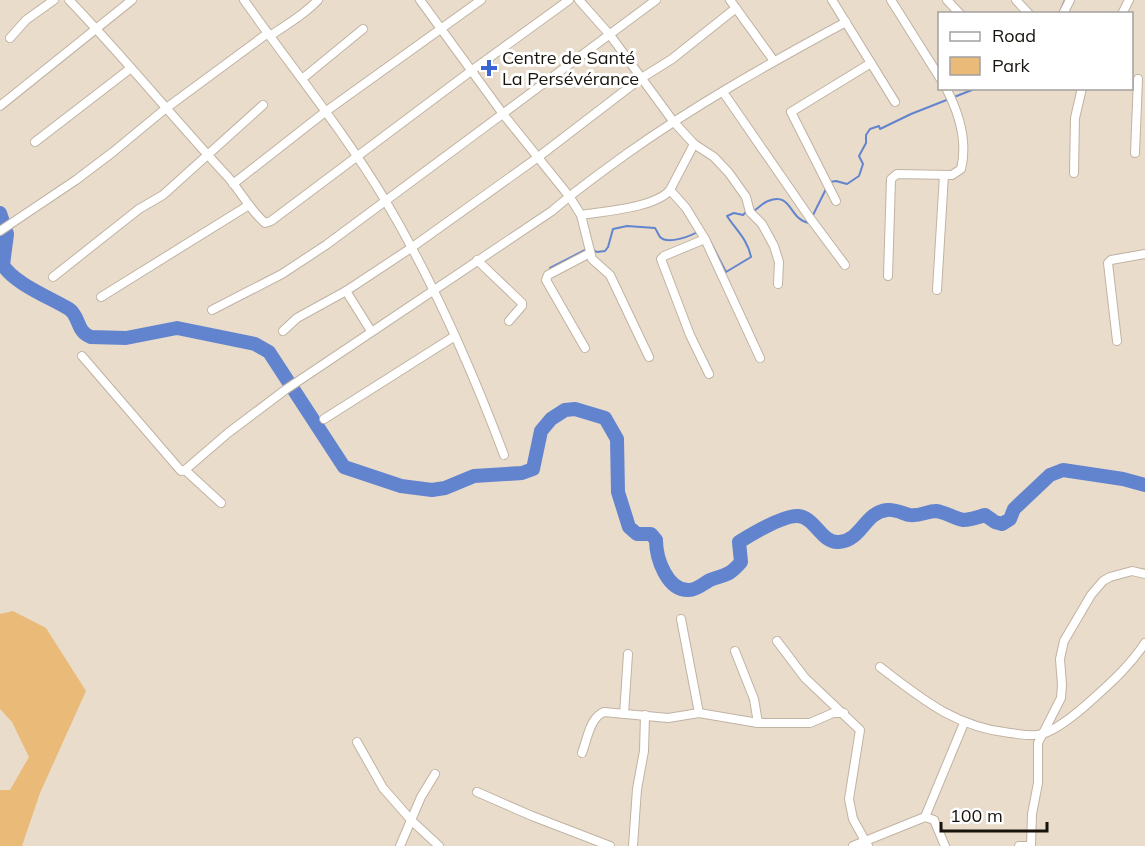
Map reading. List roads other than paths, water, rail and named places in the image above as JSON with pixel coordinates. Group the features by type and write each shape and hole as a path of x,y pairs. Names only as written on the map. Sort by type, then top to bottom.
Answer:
{"street":[{"path":"10,38 26,20 54,0"},
{"path":"69,0 234,184 249,206 265,223 271,221 569,0"},
{"path":"0,106 132,0"},
{"path":"244,0 357,157 385,200 434,289 504,455"},
{"path":"1,230 104,159 165,109 269,34 295,21 311,9 318,0"},
{"path":"420,0 503,114 568,195 581,215 594,262 610,275 649,357"},
{"path":"234,184 325,112 481,0"},
{"path":"579,0 610,35 640,79 673,121 694,144 714,157 746,197 750,212 762,224 774,246 779,262 778,284"},
{"path":"212,310 290,269 326,245 656,0"},
{"path":"730,0 774,61"},
{"path":"832,0 895,102"},
{"path":"891,0 938,76"},
{"path":"947,0 958,12"},
{"path":"1016,0 1027,12"},
{"path":"283,331 297,318 346,291 411,248 537,158 640,79 672,59 736,8"},
{"path":"185,470 228,433 285,390 552,211 568,195 673,121 774,61 846,22"},
{"path":"302,79 363,29"},
{"path":"836,201 791,112 871,63"},
{"path":"35,142 131,68"},
{"path":"1135,153 1138,79"},
{"path":"888,276 891,179 897,174 952,175 961,169 964,149 959,115 947,90"},
{"path":"1074,173 1075,118 1082,90"},
{"path":"723,92 845,265"},
{"path":"53,277 139,209 163,195 263,105"},
{"path":"581,215 648,202 665,196 694,144"},
{"path":"937,290 944,175"},
{"path":"670,190 686,208 705,239 760,358"},
{"path":"101,297 249,206"},
{"path":"705,239 661,259 690,335 709,374"},
{"path":"585,348 546,280 548,275 590,253"},
{"path":"1117,341 1108,260 1145,254"},
{"path":"477,260 522,303 509,321"},
{"path":"346,291 371,331"},
{"path":"324,419 455,336"},
{"path":"82,356 181,471 185,470 221,503"},
{"path":"1019,846 1031,846 1032,814 1038,783 1038,743 1061,698 1061,648 1076,618 1103,581 1132,571 1145,574"},
{"path":"681,619 699,714"},
{"path":"777,640 806,678 860,730 849,798 853,819 867,844"},
{"path":"880,667 933,707 964,723 1006,733 1042,734 1076,713 1106,688 1134,660 1145,643"},
{"path":"735,651 753,699 758,723"},
{"path":"624,714 627,654"},
{"path":"582,753 597,715 604,712 668,718 699,714 758,723 810,723 833,714 844,713"},
{"path":"633,846 637,789 644,751 645,716"},
{"path":"853,846 867,844 925,817 964,723"},
{"path":"357,742 383,788 412,821 439,846"},
{"path":"400,846 421,797 435,774"},
{"path":"477,792 610,846"},
{"path":"925,817 934,820 945,846"}],"waterway":[{"path":"1060,12 1065,0"},
{"path":"830,182 847,184 859,176 863,164 859,156 870,129 879,126 880,129 972,90"},
{"path":"752,212 768,201 782,200 802,221 809,223 827,187"},
{"path":"708,237 726,272 751,257 744,240 727,216 734,213 743,215 747,211"},
{"path":"0,213 7,234 3,265 15,278 69,309 86,335 126,338 177,328 255,344 269,352 344,467 401,486 432,490 445,488 474,476 522,473 533,469 541,431 551,419 565,410 575,409 605,418 617,439 618,492 629,527 637,534 651,534 656,540 658,556 664,572 681,589 695,589 730,572 741,562 739,542 768,526 792,517 804,517 828,539 839,542 853,537 873,516 887,510 909,515 936,511 963,520 985,515 1002,524 1010,519 1014,509 1050,475 1063,470 1123,479 1145,485"},
{"path":"592,249 597,252 605,251 613,229 627,226 655,228 660,237 668,240 685,237 699,231"},
{"path":"550,268 587,249"}],"place":[{"name":"Centre de Santé La Persévérance","path":"489,68"}]}
